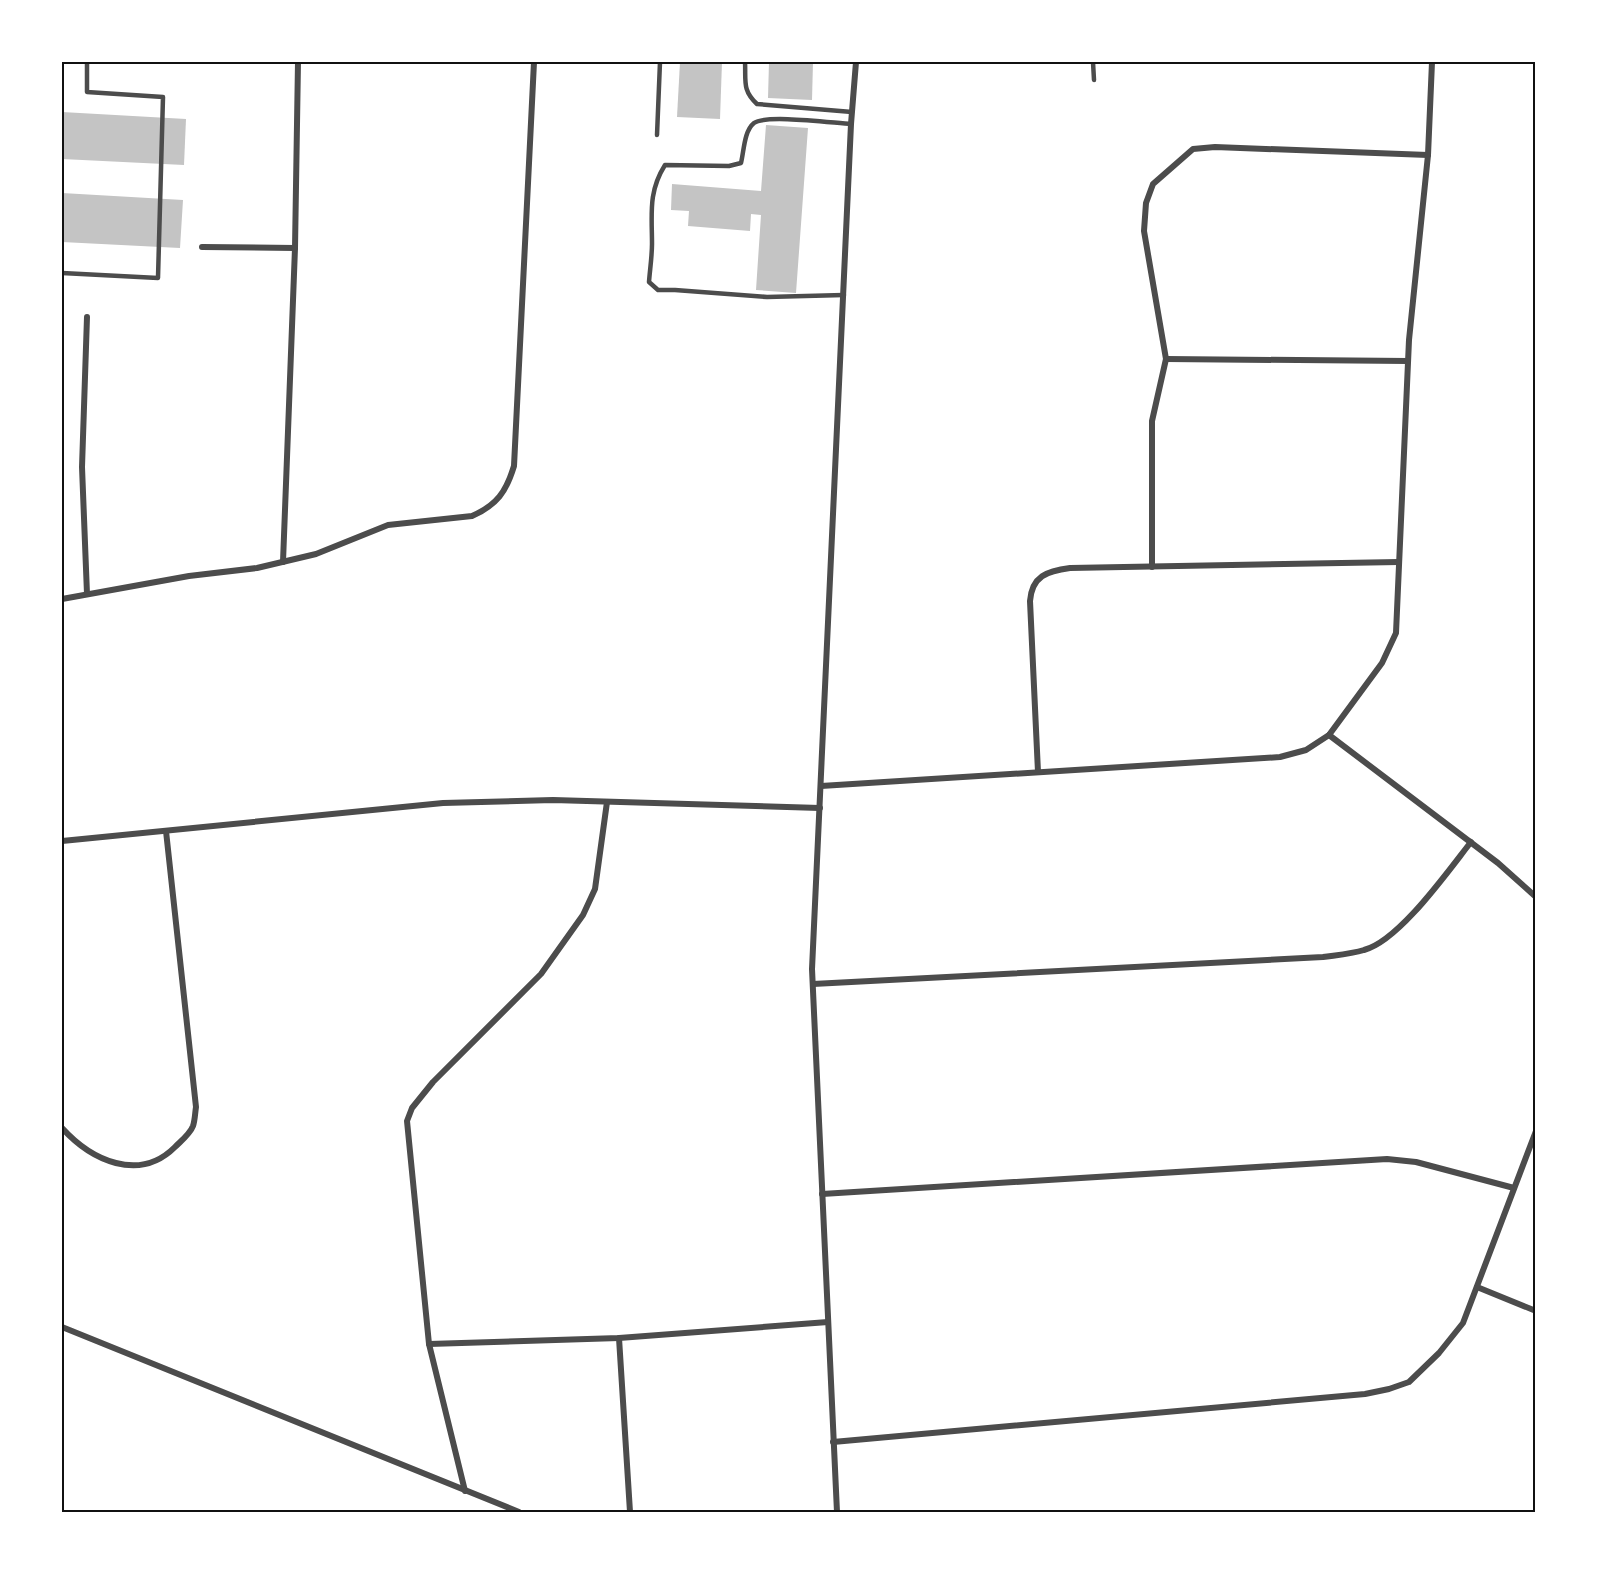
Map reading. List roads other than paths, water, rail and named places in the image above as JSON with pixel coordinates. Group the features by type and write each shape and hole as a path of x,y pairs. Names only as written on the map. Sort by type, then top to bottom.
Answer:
{"street":[{"path":"283,562 295,249 298,62"},
{"path":"62,599 189,576 257,568 316,554 388,525 471,516 483,511 498,499 509,484 514,466 534,62"},
{"path":"837,1512 812,969 851,124 856,62"},
{"path":"821,786 1280,757 1306,750 1329,735 1382,663 1396,633 1408,361 1428,155 1432,62"},
{"path":"1152,567 1152,421 1166,358 1144,231 1146,203 1153,184 1193,149 1215,147 1428,155"},
{"path":"202,247 295,249"},
{"path":"87,317 82,467 87,594"},
{"path":"1166,358 1408,361"},
{"path":"1038,772 1030,601 1031,588 1038,579 1053,570 1399,562"},
{"path":"1329,735 1498,863 1536,897"},
{"path":"62,841 443,803 553,800 820,808"},
{"path":"465,1491 429,1344 406,1121 412,1108 434,1082 541,974 583,915 595,889 607,802"},
{"path":"62,1128 73,1140 92,1154 113,1163 138,1165 155,1162 169,1153 193,1126 196,1107 166,831"},
{"path":"813,984 1323,957 1366,950 1387,938 1413,914 1471,842"},
{"path":"833,1442 1365,1394 1409,1382 1439,1353 1463,1323 1536,1131"},
{"path":"822,1194 1387,1159 1416,1162 1514,1188"},
{"path":"1477,1287 1536,1311"},
{"path":"429,1344 619,1338 828,1322"},
{"path":"62,1330 519,1512"},
{"path":"619,1338 630,1512"}],"lane":[{"path":"62,273 158,278 163,97 87,92 87,62"},
{"path":"657,135 660,62"},
{"path":"745,62 748,96 757,104 852,112"},
{"path":"1093,62 1094,80"},
{"path":"844,295 767,297 658,290 649,282 652,246 651,204 658,176 665,165 729,166 741,163 749,129 756,122 772,119 851,124"}]}
